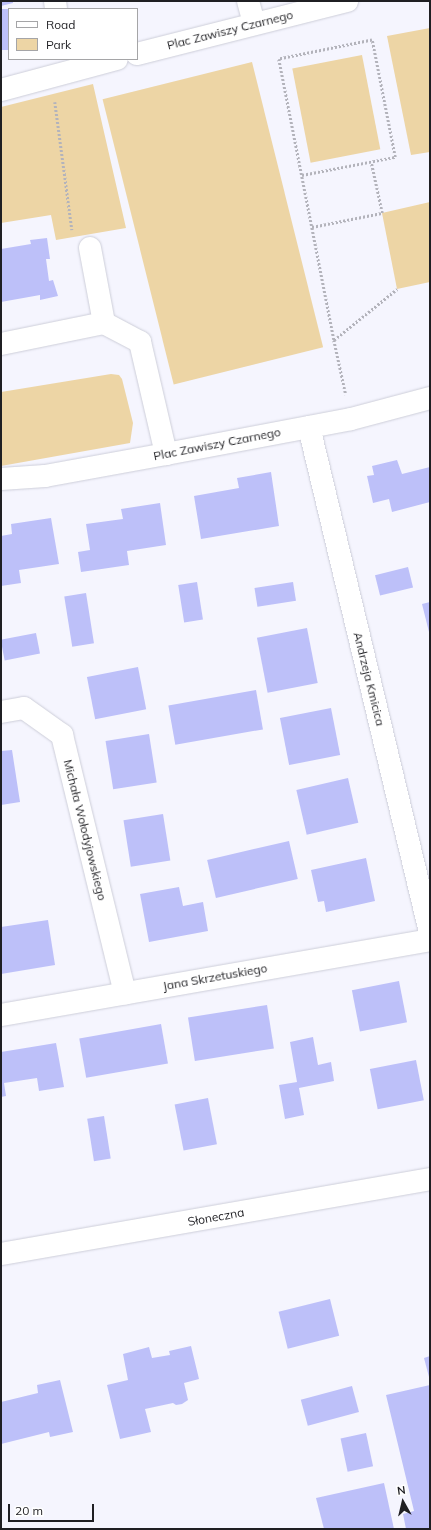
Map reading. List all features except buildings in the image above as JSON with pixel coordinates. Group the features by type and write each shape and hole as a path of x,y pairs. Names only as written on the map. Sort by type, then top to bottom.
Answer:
{"street":[{"path":"248,1 254,23"},
{"name":"Plac Zawiszy Czarnego","path":"138,54 254,23 347,1"},
{"path":"1,90 65,69 112,60"},
{"path":"90,248 104,323"},
{"path":"1,344 104,323 140,342 166,454"},
{"name":"Plac Zawiszy Czarnego","path":"1,479 45,476 166,454 351,419 430,398"},
{"name":"Andrzeja Kmicica","path":"309,426 430,932"},
{"name":"Michała Wołodyjowskiego","path":"1,712 24,708 62,735 125,993"},
{"name":"Jana Skrzetuskiego","path":"1,1015 430,940"},
{"name":"Słoneczna","path":"1,1254 430,1179"}],"path":[{"path":"302,175 395,157 372,40 279,59 334,340 351,419"},
{"path":"65,69 73,239 90,248"},
{"path":"312,227 382,213 371,162"},
{"path":"334,340 397,289"}],"green space":[{"path":"430,28 430,152 411,155 387,36"},
{"path":"362,55 380,149 311,163 292,69"},
{"path":"252,62 323,347 174,385 103,99"},
{"path":"93,84 126,228 56,240 51,215 1,223 1,107"},
{"path":"430,202 430,282 397,289 382,213"},
{"path":"111,374 119,375 122,379 133,423 130,443 1,466 1,392"}]}
